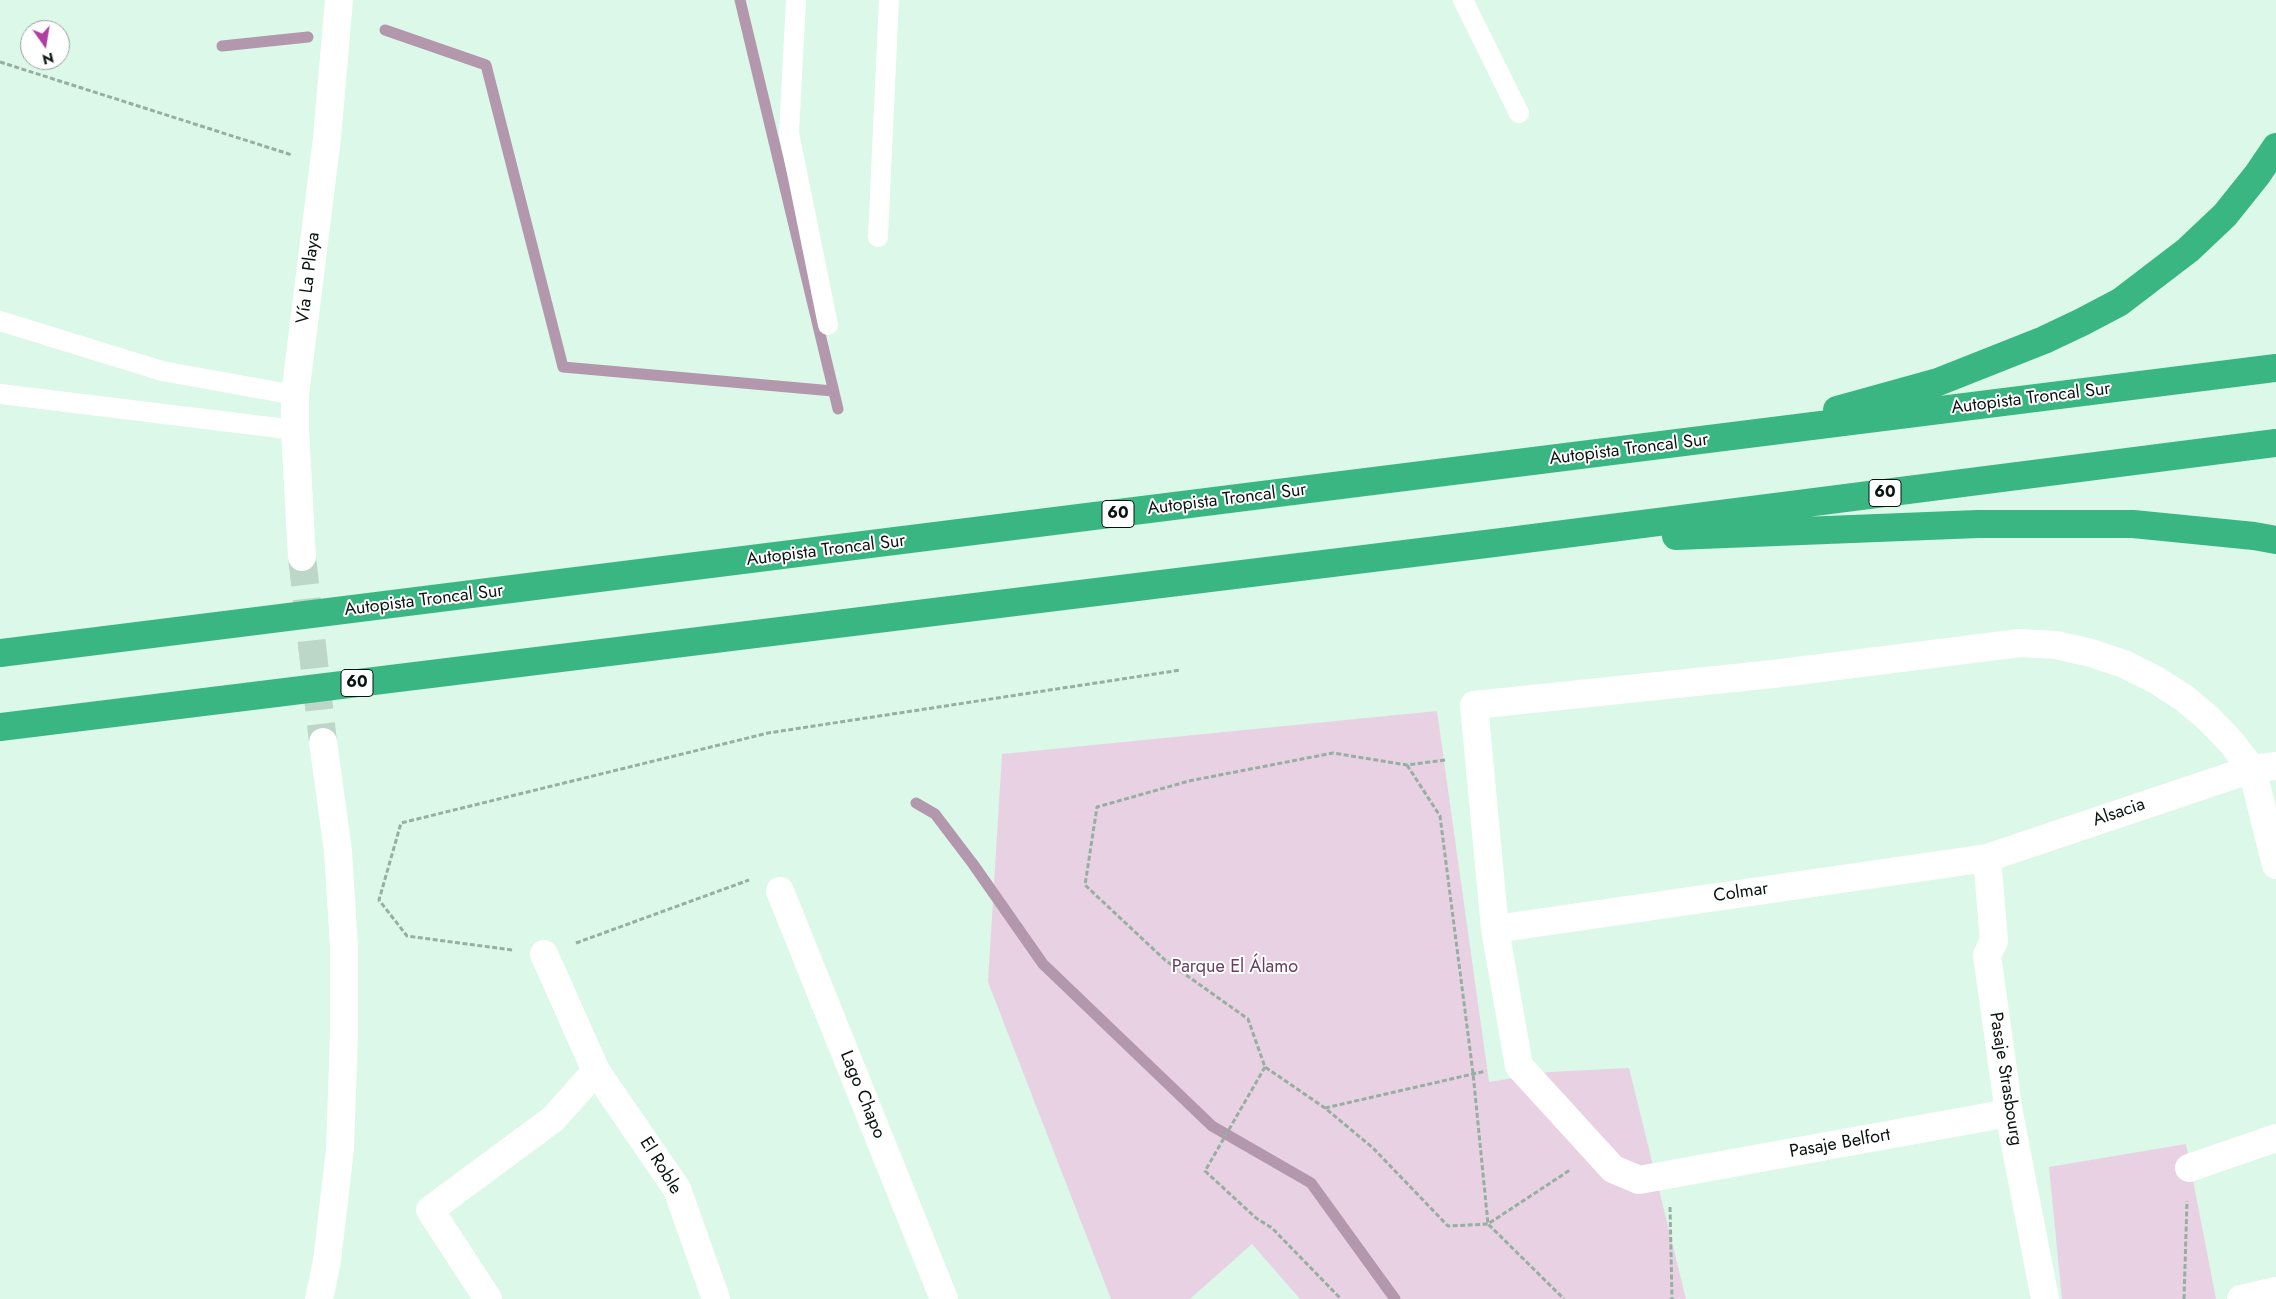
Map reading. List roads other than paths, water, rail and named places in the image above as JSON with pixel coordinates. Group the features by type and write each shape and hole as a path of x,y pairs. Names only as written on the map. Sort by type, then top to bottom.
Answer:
{"highway":[{"path":"1747,435 1938,382 2082,322 2120,302 2188,250 2224,215 2257,175 2276,147"},
{"name":"Autopista Troncal Sur","path":"0,653 2276,368"},
{"name":"60","path":"0,727 1494,543 2276,443"},
{"path":"1494,543 1978,524 2133,524 2254,536 2276,540"}],"street":[{"name":"Vía La Playa","path":"302,557 294,430 295,395 323,165 338,0"},
{"path":"1494,929 1474,705 1773,674 2020,643 2056,645 2099,655 2124,664 2156,680 2184,698 2209,719 2231,742 2264,767 2276,865"},
{"path":"319,1299 327,1261 340,1149 344,1035 344,946 338,851 323,742"},
{"name":"Alsacia","path":"1987,858 2264,767"},
{"name":"Colmar","path":"1494,929 1987,858"},
{"name":"Pasaje Strasbourg","path":"1987,858 1994,941 1987,955 2009,1113 2045,1299"},
{"name":"Lago Chapo","path":"780,891 944,1299"},
{"name":"Pasaje Belfort","path":"1494,929 1519,1066 1613,1169 1639,1180 2009,1113"},
{"name":"El Roble","path":"544,954 596,1071 677,1189 716,1299"},
{"path":"488,1299 430,1210 553,1119 596,1071"},
{"path":"2189,1168 2276,1138"},
{"path":"2241,1299 2276,1290"}],"lane":[{"path":"796,0 788,133 828,325"},
{"path":"878,237 889,0"},
{"path":"1463,0 1519,113"},
{"path":"0,321 162,371 295,395"},
{"path":"0,394 294,430"}],"waterway":[{"path":"740,0 838,409"},
{"path":"385,30 486,65 563,367 833,391"},
{"path":"222,46 308,37"},
{"path":"916,803 935,814 973,864 1043,964 1212,1126 1311,1183 1395,1299"}],"tunnel":[{"path":"302,557 323,742"}],"park label":[{"name":"Parque El Álamo","path":"1235,968"}]}
